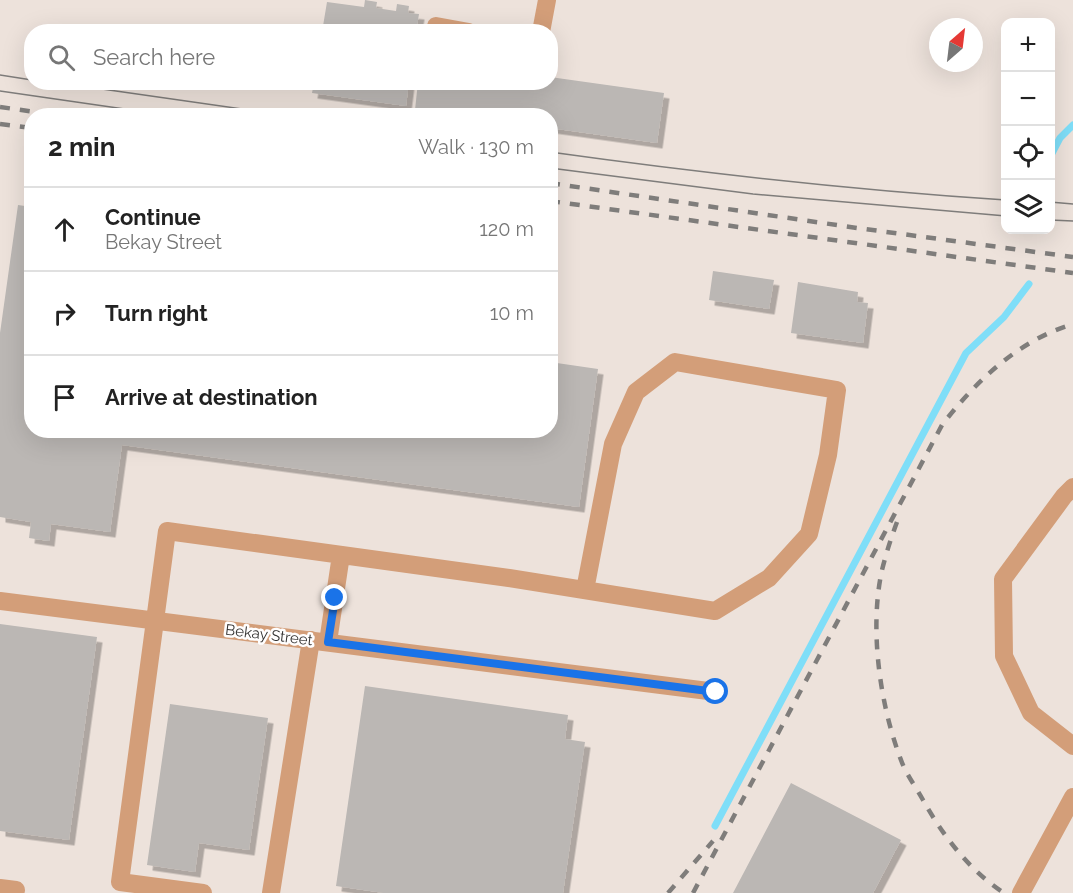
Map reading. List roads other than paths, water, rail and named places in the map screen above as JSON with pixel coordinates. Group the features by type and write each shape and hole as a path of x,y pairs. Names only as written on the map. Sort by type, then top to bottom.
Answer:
{"street":[{"path":"542,24 547,0"},
{"path":"203,893 120,882 167,531 585,590 715,611 769,578 809,534 828,455 837,390 675,362 636,392 613,444 585,590"},
{"path":"1073,487 1003,579 1004,656 1031,713 1073,746"},
{"path":"271,893 320,641 341,555"},
{"name":"Bekay Street","path":"0,601 716,692"},
{"path":"1021,893 1073,797"}],"waterway":[{"path":"1055,148 1060,138 1073,125"},
{"path":"715,826 966,353 1004,317 1029,284"}],"tram line":[{"path":"0,75 24,79"},
{"path":"109,90 235,108"},
{"path":"0,91 118,108"},
{"path":"558,153 777,180 1001,200"},
{"path":"558,169 753,194 1001,216"},
{"path":"1055,202 1073,204"},
{"path":"1055,220 1073,221"}],"railway":[{"path":"0,107 24,110"},
{"path":"0,124 24,127"},
{"path":"558,184 1073,257"},
{"path":"558,202 1073,273"},
{"path":"693,893 942,425 969,393 1000,364 1035,340 1073,324"},
{"path":"897,522 882,570 878,593 877,642 887,715 901,760 948,839 980,874 1004,893"},
{"path":"668,893 713,841"}]}
